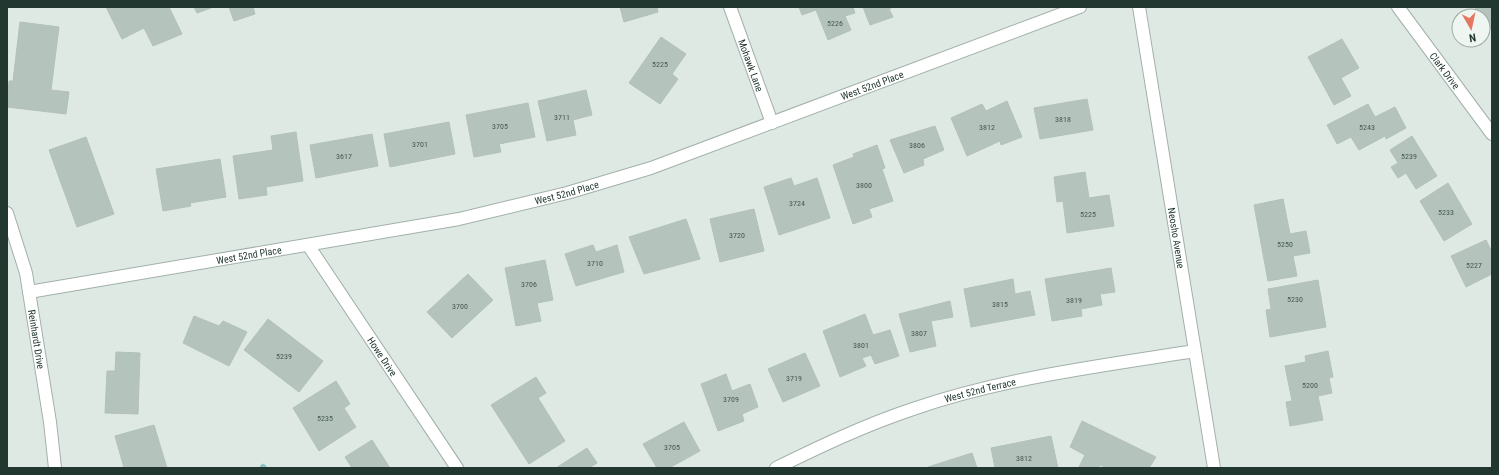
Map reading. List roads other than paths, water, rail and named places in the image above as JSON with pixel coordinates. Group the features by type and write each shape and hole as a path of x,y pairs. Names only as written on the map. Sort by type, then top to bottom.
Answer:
{"street":[{"name":"Mohawk Lane","path":"730,7 772,123"},
{"name":"West 52nd Place","path":"29,292 460,219 567,193 651,168 1080,7"},
{"name":"Neosho Avenue","path":"1139,7 1214,468"},
{"name":"Clark Drive","path":"1398,7 1492,134"},
{"name":"Reinhardt Drive","path":"7,213 19,246 29,292 50,422 55,468"},
{"name":"Howe Drive","path":"308,244 457,468"},
{"name":"West 52nd Terrace","path":"776,468 841,437 913,409 982,389 1080,369 1195,351"}]}
